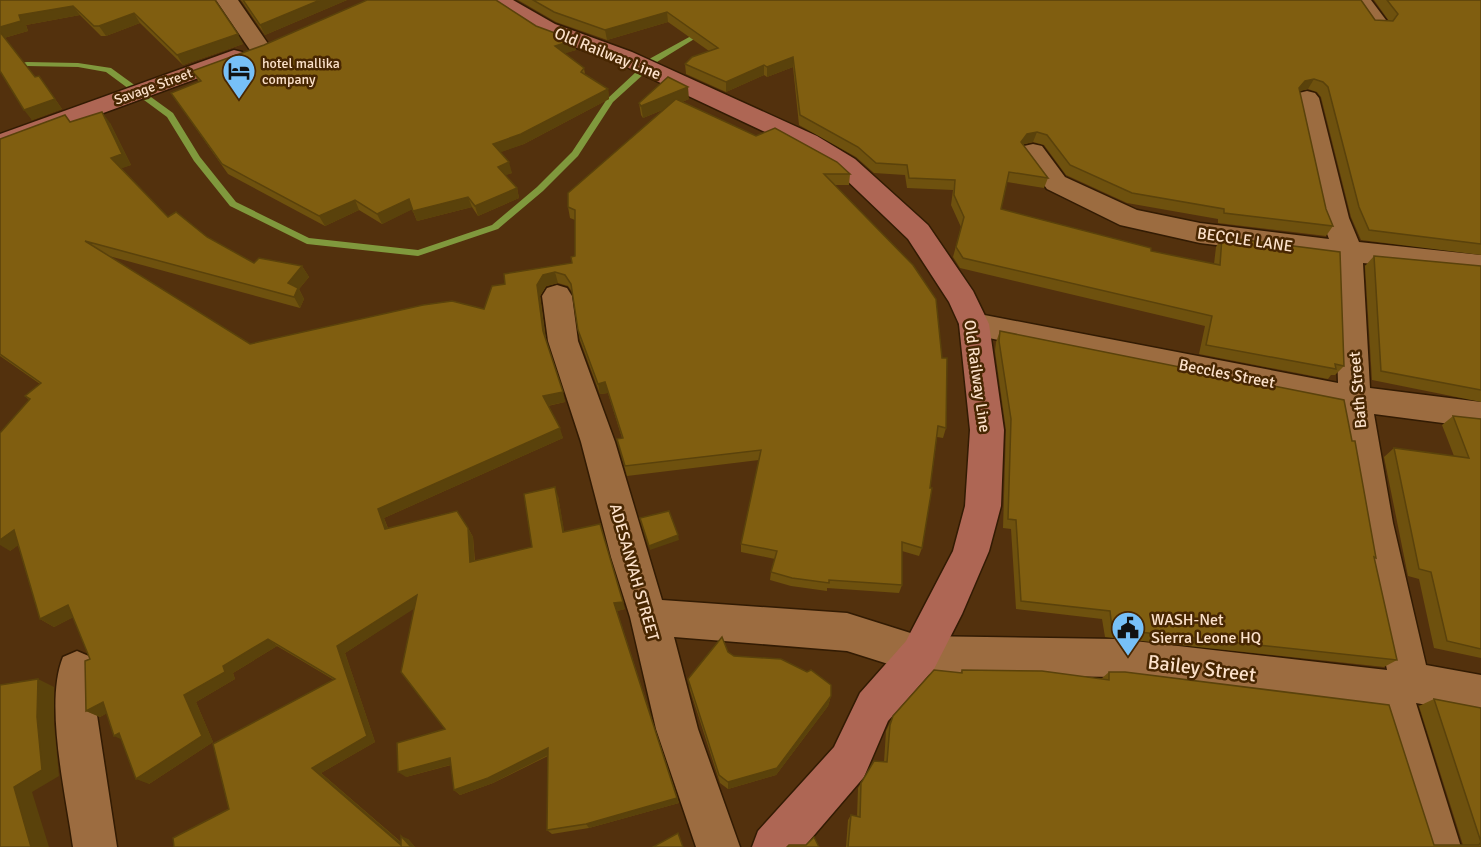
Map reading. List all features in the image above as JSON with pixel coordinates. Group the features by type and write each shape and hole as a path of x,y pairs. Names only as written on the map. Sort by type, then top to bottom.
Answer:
{"street":[{"name":"Savage Street","path":"0,143 271,43 227,0"},
{"name":"Old Railway Line","path":"498,0 547,28 624,57 730,108 808,142 846,165 918,232 963,299 974,324 987,430 983,506 971,551 949,601 920,655 874,707 849,762 774,847"},
{"path":"1360,0 1378,24"},
{"name":"Bath Street","path":"1307,98 1335,218 1348,252 1355,399 1401,687 1439,847"},
{"name":"BECCLE LANE","path":"1033,152 1056,183 1130,218 1200,233 1348,252 1481,265"},
{"name":"ADESANYAH STREET","path":"557,296 562,341 598,442 629,557 649,617 677,729 718,847"},
{"name":"Beccles Street","path":"974,324 1355,399 1481,415"},
{"name":"Bailey Street","path":"649,617 847,632 920,655 1117,658 1481,695"},
{"path":"77,671 76,715 95,847"}],"building":[{"path":"0,0 215,0 238,34 177,55 134,13 94,26 73,6 19,15 21,21 0,27"},
{"path":"243,0 320,0 260,25"},
{"path":"367,0 496,0 536,26 574,40 555,46 584,68 581,72 608,89 521,134 493,144 509,162 498,167 517,188 475,206 468,197 413,211 409,199 377,214 355,200 319,216 222,164 171,93 201,81 192,71 264,45"},
{"path":"533,0 1361,0 1375,20 1393,21 1398,14 1387,0 1481,0 1481,244 1369,230 1359,207 1328,87 1323,82 1314,79 1305,81 1299,88 1326,209 1333,226 1224,213 1224,209 1132,193 1070,165 1047,135 1037,132 1027,134 1021,142 1048,178 1009,172 1001,209 1151,248 1151,251 1220,265 1222,237 1340,252 1344,366 1335,364 1336,369 1206,345 1212,316 963,258 956,247 964,217 954,195 955,180 909,178 907,165 876,163 858,147 800,115 793,57 767,67 764,65 726,82 685,64 692,57 718,48 667,12 605,30 554,12"},
{"path":"0,32 35,77 39,76 55,99 24,110 0,71"},
{"path":"668,77 688,87 641,106 639,103"},
{"path":"676,99 756,136 775,128 837,162 850,174 824,174 913,265 936,299 942,358 947,358 946,428 938,426 930,488 932,488 922,548 902,542 902,585 829,580 829,583 792,578 771,572 777,551 741,544 761,450 625,466 617,439 623,438 605,382 598,384 578,330 571,284 565,275 555,272 543,275 537,285 543,331 563,392 543,396 560,428 378,509 385,529 457,511 468,528 470,562 532,547 524,494 555,487 563,532 600,524 623,602 614,603 677,798 586,824 547,830 548,748 488,778 454,790 450,758 398,772 397,743 445,729 401,672 417,595 337,646 367,736 312,768 401,845 401,836 411,847 174,847 173,838 229,809 213,744 335,679 268,639 223,666 225,672 184,695 202,736 136,779 119,733 114,736 103,702 86,711 85,661 90,659 68,605 40,619 14,530 0,540 0,433 30,399 25,396 41,383 0,354 0,139 65,115 70,122 102,112 122,154 111,158 168,217 176,212 207,237 254,263 259,258 302,266 288,283 298,288 294,297 85,241 250,344 423,305 452,301 484,309 492,286 505,284 504,274 572,263 571,257 575,256 575,210 568,207 568,193"},
{"path":"1374,256 1481,266 1481,390 1381,371"},
{"path":"1000,331 1344,400 1352,441 1355,441 1376,558 1374,557 1397,660 1112,629 1110,611 1021,601 1016,520 1008,519 1011,419 999,341"},
{"path":"1453,416 1481,419 1481,649 1447,641 1431,572 1419,569 1394,448 1469,458"},
{"path":"669,511 678,535 649,546 640,518"},
{"path":"722,637 728,652 734,656 781,659 807,672 811,670 831,685 831,696 777,768 728,782 719,775 688,679"},
{"path":"934,670 962,673 962,670 1042,671 1109,680 1109,672 1125,672 1389,705 1434,845 1479,845 1481,842 1481,847 848,847 851,815 860,817 861,783 874,761 887,762 890,725 893,716"},
{"path":"38,679 37,717 42,770 14,787 31,847 0,847 0,685"},
{"path":"1434,699 1481,708 1481,842"},
{"path":"678,833 683,847 653,847"},
{"path":"814,837 819,847 787,847 806,845"}],"waterway":[{"path":"0,68 27,64 78,65 108,70 170,115 197,159 233,204 307,241 418,253 495,227 540,189 575,154 610,101 654,60 702,32"}],"place":[{"name":"hotel mallika company","path":"239,100"},
{"name":"WASH-Net Sierra Leone HQ","path":"1128,657"}]}
